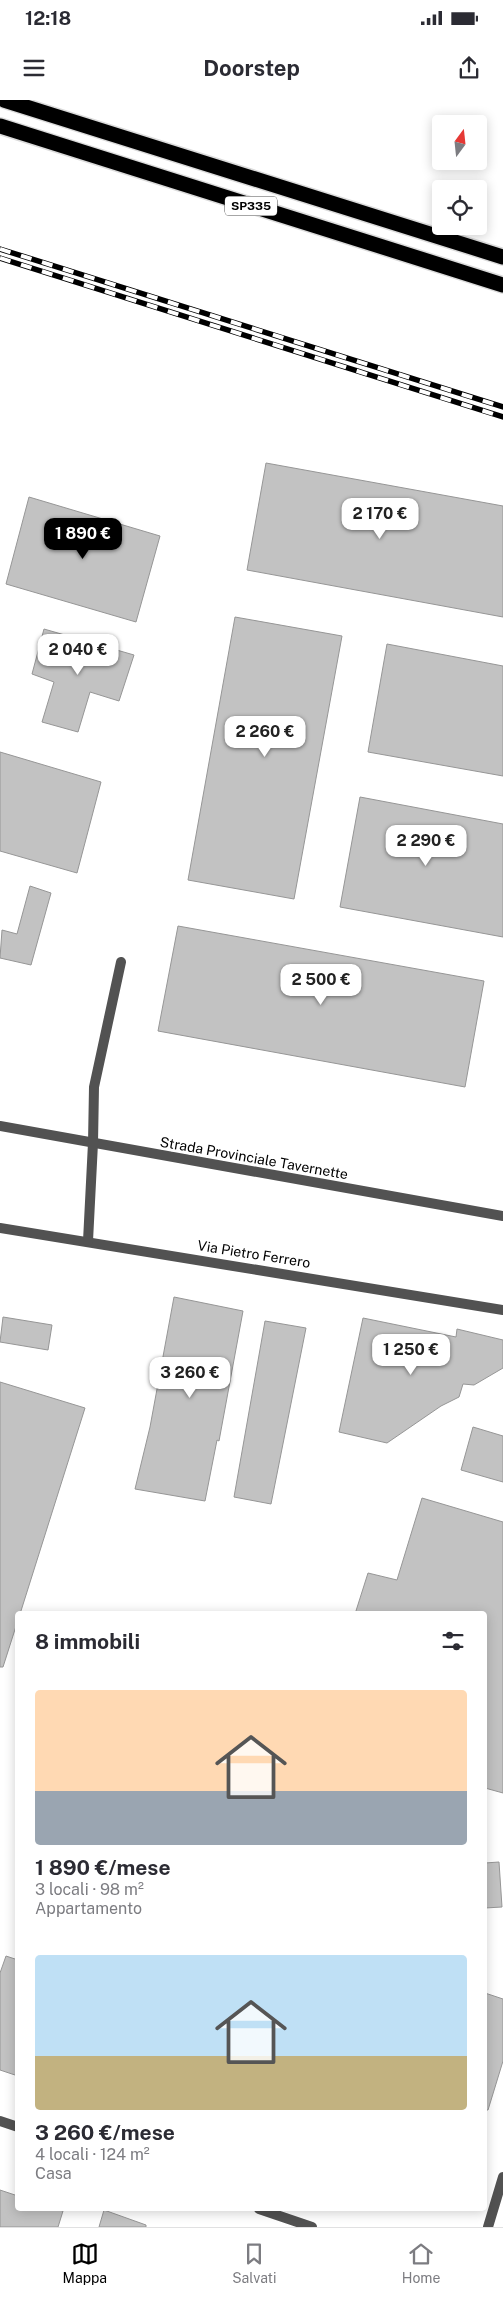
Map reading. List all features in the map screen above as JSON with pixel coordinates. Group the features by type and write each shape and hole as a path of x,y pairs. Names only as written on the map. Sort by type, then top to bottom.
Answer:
{"highway":[{"name":"SP335","path":"4,100 503,257"},
{"name":"SP335","path":"0,126 503,285"}],"street":[{"path":"88,1242 94,1087 121,962"},
{"name":"Strada Provinciale Tavernette","path":"0,1126 503,1216"},
{"name":"Via Pietro Ferrero","path":"0,1228 503,1310"},
{"path":"0,2120 15,2125"},
{"path":"488,2227 503,2177"},
{"path":"264,2211 312,2227"}],"building":[{"path":"266,463 503,506 503,617 247,570"},
{"path":"29,497 160,536 136,622 6,584"},
{"path":"235,617 342,636 294,899 188,880"},
{"path":"44,629 134,655 119,701 90,692 78,732 42,722 54,682 32,674"},
{"path":"387,644 503,666 503,776 368,752"},
{"path":"0,752 101,782 77,873 0,851"},
{"path":"360,797 503,824 503,937 340,907"},
{"path":"30,886 51,893 31,965 0,958 2,930 17,934"},
{"path":"178,926 484,981 465,1087 158,1031"},
{"path":"174,1297 243,1311 219,1441 217,1440 205,1501 135,1489 150,1427"},
{"path":"3,1317 52,1325 48,1350 0,1342"},
{"path":"363,1318 456,1337 457,1329 503,1340 503,1368 474,1385 463,1384 459,1397 441,1406 387,1443 339,1432"},
{"path":"265,1321 306,1328 271,1504 234,1497"},
{"path":"0,1382 85,1408 21,1611 15,1611 15,1629 3,1667 0,1667"},
{"path":"473,1427 503,1436 503,1482 461,1470"},
{"path":"422,1498 503,1522 503,1793 487,1789 487,1611 356,1611 368,1573 397,1580"},
{"path":"499,1862 502,1907 487,1908 487,1863"},
{"path":"6,1956 15,1959 15,2075 0,2070 0,1973"},
{"path":"487,1994 503,1999 503,2061 488,2110"},
{"path":"0,2190 15,2195 15,2211 63,2211 58,2227 0,2227"},
{"path":"104,2211 146,2225 146,2227 99,2227"}],"railway":[{"path":"0,249 503,407"},
{"path":"0,258 503,417"}]}
